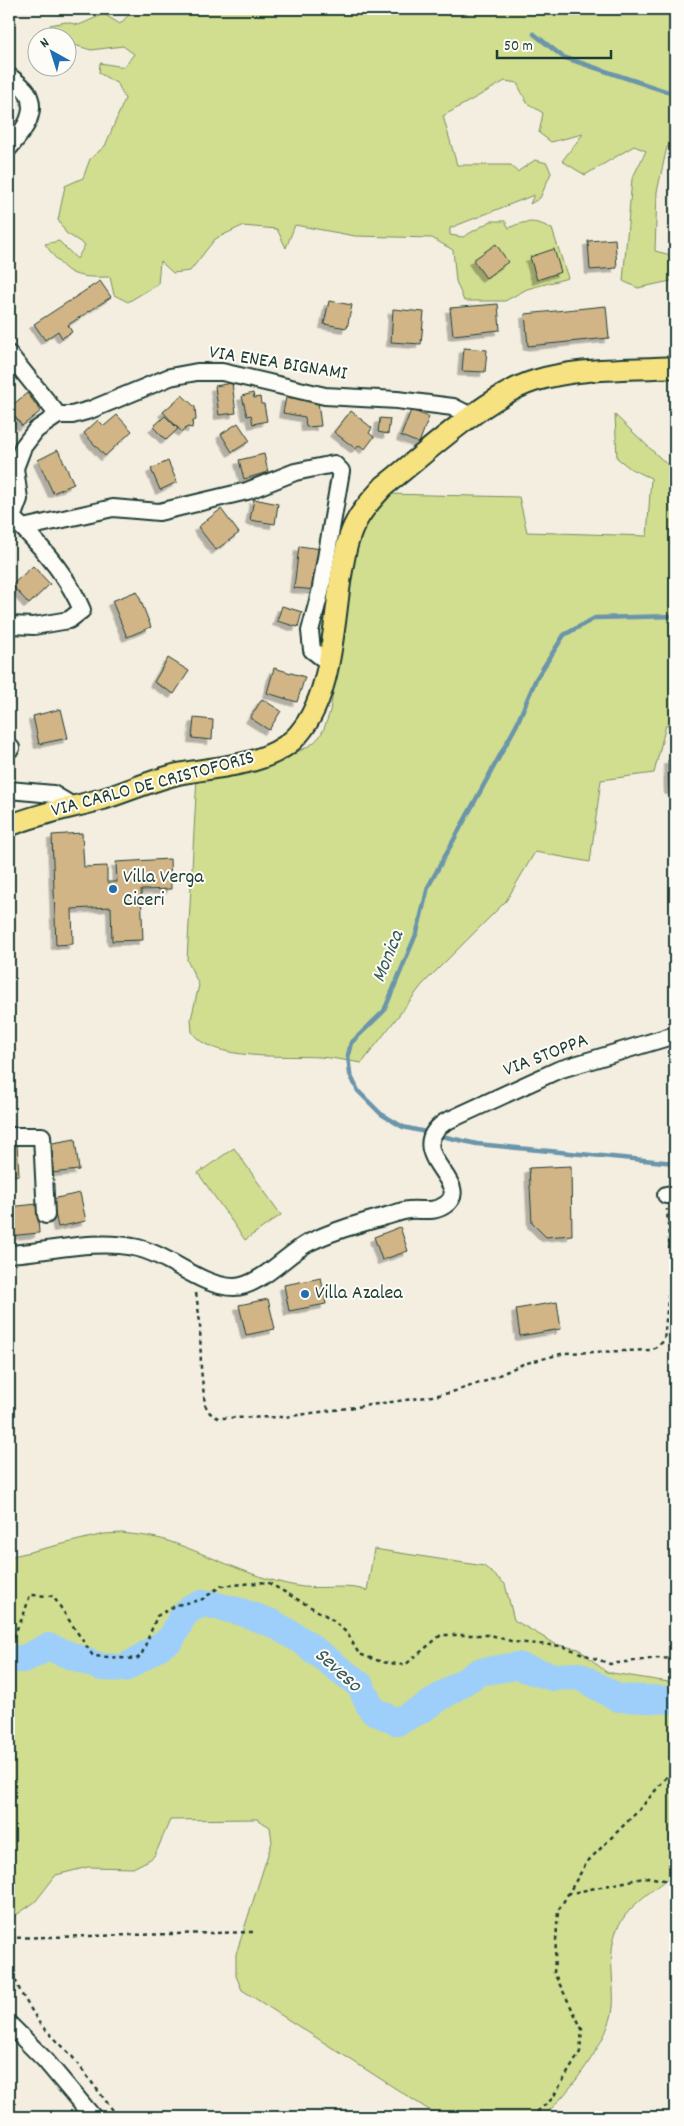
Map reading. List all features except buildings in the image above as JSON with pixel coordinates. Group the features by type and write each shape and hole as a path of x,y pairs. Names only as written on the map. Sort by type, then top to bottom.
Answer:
{"main road":[{"name":"VIA CARLO DE CRISTOFORIS","path":"9,826 28,818 177,775 249,762 272,752 292,740 310,717 322,693 329,663 343,565 355,522 384,486 473,417 512,390 535,381 569,374 675,368"}],"street":[{"path":"9,76 26,91 31,109 28,126 9,148"},
{"path":"9,354 58,415"},
{"name":"VIA ENEA BIGNAMI","path":"15,522 19,499 15,468 23,448 36,430 58,415 72,415 90,410 170,377 198,372 222,372 325,396 397,400 453,407 473,417"},
{"path":"15,522 113,508 159,512 247,491 296,472 334,464 341,471 341,481 334,502 320,593 310,631 312,650 329,663"},
{"path":"9,625 34,626 69,620 82,610 75,593 50,558 15,522"},
{"path":"9,790 54,794 73,806"},
{"name":"VIA STOPPA","path":"193,1273 221,1285 235,1287 249,1284 308,1244 351,1226 409,1210 437,1210 448,1204 452,1193 448,1178 431,1156 433,1136 445,1122 558,1070 675,1035"},
{"path":"9,1136 42,1136 46,1215"},
{"path":"9,1254 95,1245 132,1246 169,1260 193,1273"},
{"path":"9,2024 45,2060 93,2117"}],"path":[{"path":"193,1273 200,1322 201,1369 205,1405 210,1413 218,1418 284,1417 427,1397 449,1393 486,1382 538,1359 565,1353 652,1350 664,1341 671,1269 671,1195"},
{"path":"9,1644 23,1617 30,1595 53,1596 93,1656 136,1659 141,1656 157,1616 178,1605 201,1600 221,1586 267,1582 330,1618 347,1632 360,1654 382,1662 405,1665 441,1635 491,1636 514,1642 562,1646 610,1664 657,1658 675,1659"},
{"path":"531,2117 552,2099 580,2052 582,2029 554,1973 558,1910 587,1862 640,1809 675,1768"},
{"path":"567,1894 648,1877 675,1882"},
{"path":"9,1938 254,1932"},
{"path":"9,1965 21,1993 40,2024 70,2055 118,2117"}],"green space":[{"path":"134,9 675,9 675,145 667,147 657,192 655,251 675,256 675,280 638,288 623,281 632,179 646,151 634,146 585,175 562,161 583,134 551,142 539,133 543,113 527,103 517,83 505,81 443,116 457,165 511,165 517,172 535,160 547,163 551,173 540,198 530,204 534,195 450,228 450,235 463,237 491,221 505,221 509,228 526,222 541,224 552,229 568,278 527,289 505,301 464,301 456,281 453,250 432,238 355,236 295,225 286,248 277,229 242,226 215,239 190,271 173,273 160,261 158,284 128,302 114,295 110,277 87,277 72,273 59,262 45,244 59,241 77,259 85,245 66,233 58,220 65,186 83,178 90,159 105,146 125,99 118,84 99,73 100,63 124,67 134,54 123,46 91,50 78,46 78,28 50,28 50,25 66,22 79,25 104,14 120,24"},
{"path":"615,415 675,472 675,726 666,725 654,773 601,780 590,862 535,852 506,901 422,985 362,1063 320,1057 232,1053 201,1042 192,1032 191,1019 199,985 187,960 197,776 295,753 310,745 319,737 325,727 330,711 355,552 369,517 386,494 519,497 527,532 647,536 651,478 631,469 617,458"},
{"path":"234,1148 281,1215 245,1240 198,1173"},
{"path":"122,1533 162,1539 268,1579 303,1587 345,1587 367,1591 374,1549 484,1566 505,1584 514,1620 557,1645 579,1649 606,1672 675,1683 675,1872 636,1904 618,1927 612,1946 613,2007 604,2035 586,2067 563,2096 542,2117 440,2117 242,1990 236,1976 236,1954 272,1842 270,1827 257,1819 170,1820 155,1855 149,1860 133,1868 88,1867 56,1875 35,1902 9,1920 9,1557 104,1534"}],"waterway":[{"path":"534,34 563,57 675,93"},
{"name":"Monica","path":"430,1133 403,1127 381,1114 358,1091 350,1074 348,1055 351,1043 384,1011 417,932 428,887 516,726 536,679 564,635 595,618 675,616"},
{"name":"Monica","path":"437,1135 477,1144 675,1163"},
{"name":"Seveso","path":"9,1659 24,1659 48,1647 101,1667 125,1668 171,1639 183,1616 191,1608 205,1603 241,1612 274,1624 302,1641 360,1685 372,1710 397,1722 422,1709 479,1672 517,1666 553,1677 579,1676 618,1698 675,1700"}],"place":[{"name":"Villa Verga Ciceri","path":"113,889"},
{"name":"Villa Azalea","path":"305,1294"}]}
